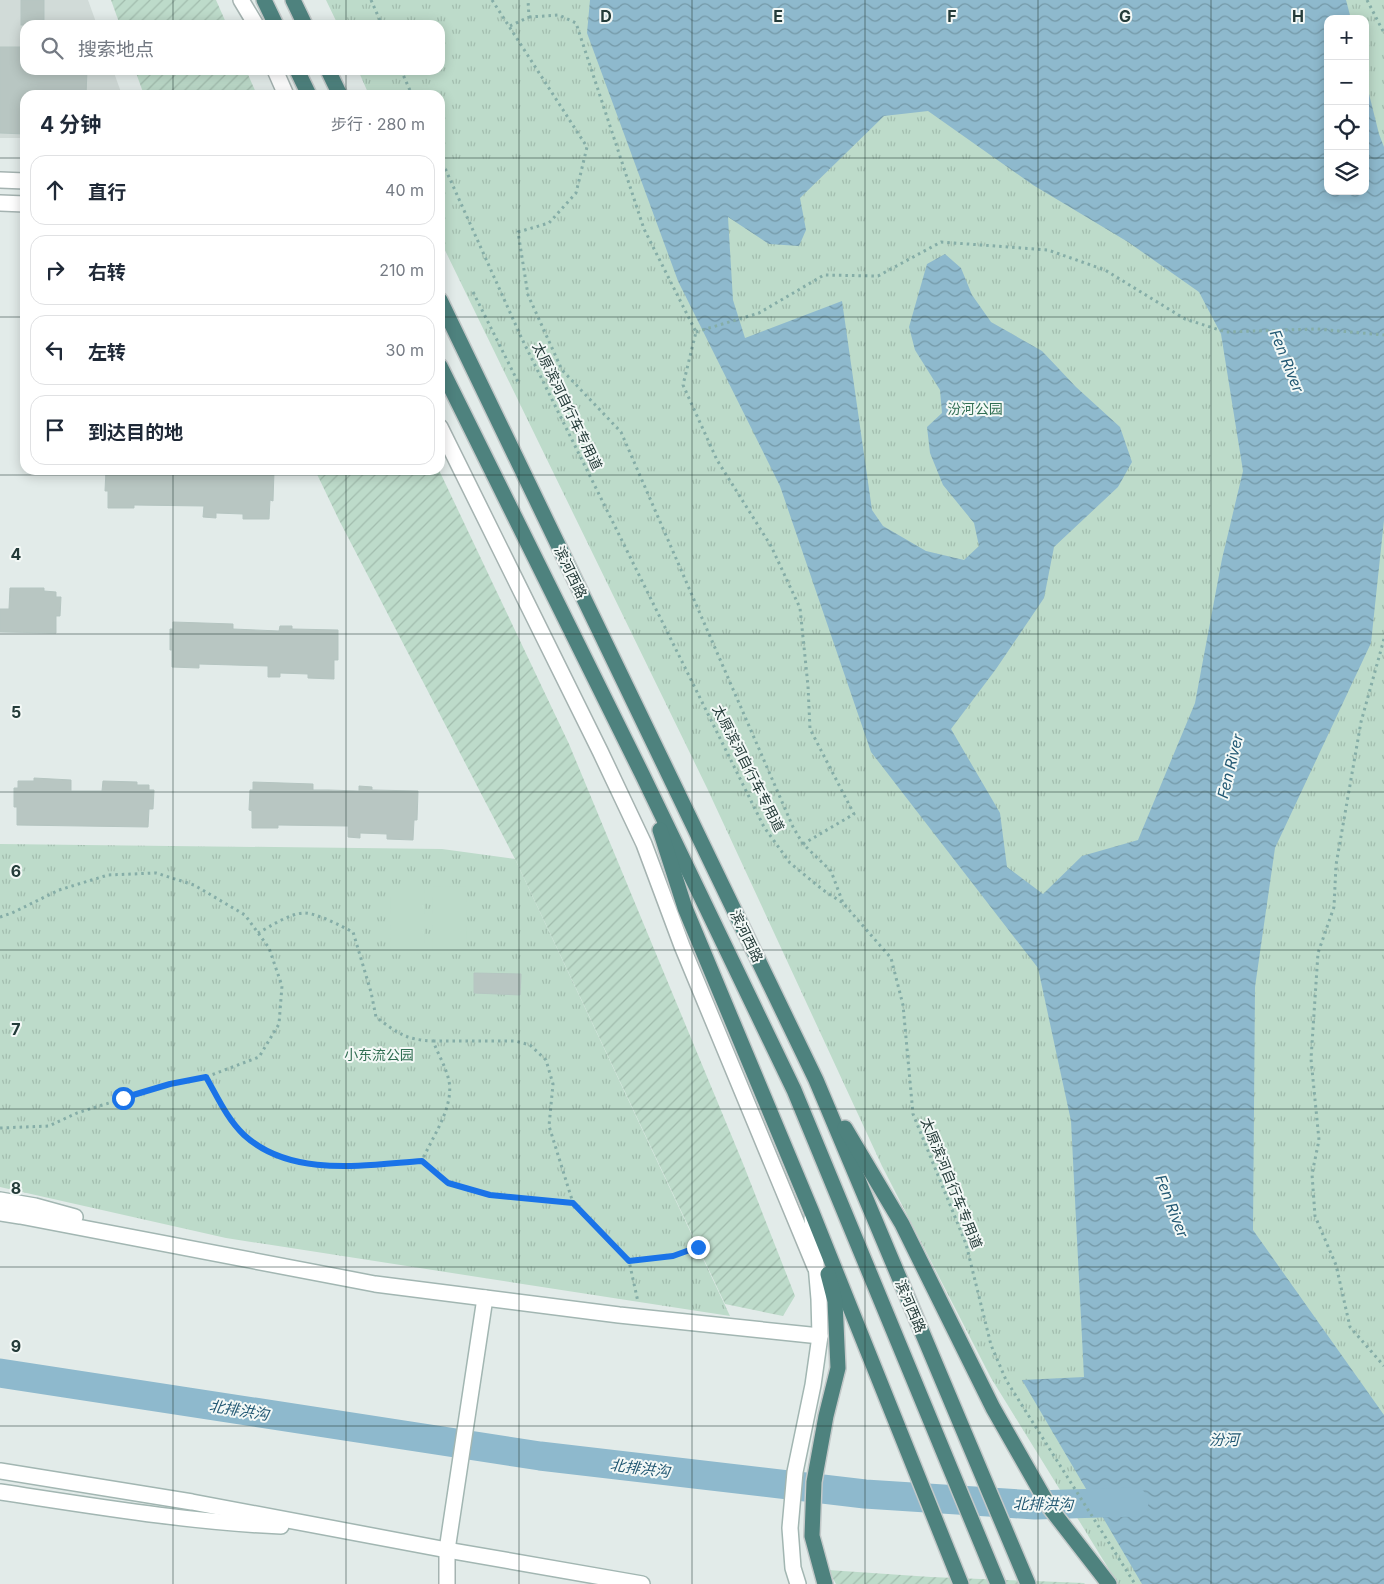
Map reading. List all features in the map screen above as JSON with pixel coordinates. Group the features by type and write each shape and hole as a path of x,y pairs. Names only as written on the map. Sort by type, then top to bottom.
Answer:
{"highway":[{"path":"264,0 274,20"},
{"path":"293,0 303,20"},
{"path":"299,75 306,90"},
{"path":"330,75 338,90"},
{"name":"滨河西路","path":"445,310 816,1080 1028,1584"},
{"name":"滨河西路","path":"445,381 643,776 794,1090 998,1584"},
{"path":"643,776 685,908 812,1210 961,1584"},
{"path":"816,1080 902,1224 992,1408 1050,1508 1110,1584"},
{"path":"812,1210 835,1301 838,1368 826,1416 814,1482 812,1536 825,1584"}],"main road":[{"path":"242,0 254,20"},
{"path":"247,0 255,20"},
{"path":"277,75 284,90"},
{"path":"0,180 20,181"},
{"path":"0,203 20,204"},
{"path":"445,437 644,844 682,946 817,1273"},
{"path":"644,844 685,908"},
{"path":"0,1200 35,1206 160,1243"},
{"path":"798,1584 793,1568 790,1528 795,1472 816,1367 820,1336 820,1299 812,1210"},
{"path":"0,1213 375,1284 619,1315 820,1336"},
{"path":"447,1584 447,1550 478,1334 485,1298"},
{"path":"0,1471 192,1502 447,1550 642,1584"},
{"path":"0,1492 139,1513 238,1524 332,1528"}],"path":[{"path":"371,0 380,20"},
{"path":"492,0 587,147 576,192 548,223 518,232 528,295 562,370 621,432 793,827 803,844 831,872 843,903"},
{"path":"528,0 529,17"},
{"path":"1367,0 1384,33"},
{"path":"510,26 529,17 559,15 576,23 644,229 696,332 683,385 717,460 771,546 800,608 808,686 810,729 854,814 803,844"},
{"path":"403,75 410,90"},
{"name":"太原滨河自行车专用道","path":"445,168 522,339 764,827 790,863 823,890 843,903 891,958 904,1005 913,1114 966,1244 991,1345 1006,1380 1135,1584"},
{"path":"696,332 759,313 824,275 878,276 941,242 1048,250 1104,270 1185,319 1226,332 1317,329 1384,335"},
{"path":"473,292 518,382"},
{"path":"1384,639 1361,722 1336,864 1334,908 1318,953 1311,1059 1319,1140 1312,1174 1315,1216 1336,1265 1350,1327 1384,1366"},
{"path":"0,917 12,914 59,890 108,874 156,873 194,886 245,915 269,948 282,986 279,1024 259,1057 206,1077 170,1084 77,1113 49,1126 0,1128"},
{"path":"258,933 283,919 305,913 330,921 353,932 369,984 376,1017 395,1031 415,1040 515,1041 530,1045 546,1060 553,1084 549,1126 573,1203 629,1261 638,1302"},
{"path":"422,1161 430,1142 442,1123 447,1107 449,1082 433,1040"},
{"path":"206,1077 225,1110 244,1135 271,1153 293,1161 335,1167 422,1161 448,1183 490,1195 573,1203"},
{"path":"629,1261 673,1256 698,1247"}],"shaded area":[{"path":"0,0 88,0 95,20 20,20 20,75 115,75 120,90 20,90 20,138 0,138"}],"green space":[{"path":"111,0 216,0 225,20 118,20"},
{"name":"汾河公园","path":"326,0 1384,0 1384,1584 1118,1584 991,1378 882,1166 707,788 445,250 445,90 367,90 360,75 445,75 445,20 336,20"},
{"path":"137,75 248,75 255,90 142,90"},
{"path":"317,475 441,475 569,744 742,1161 795,1296 783,1316 725,1304 515,859"},
{"name":"小东流公园","path":"0,844 442,849 515,859 730,1316 226,1238 0,1187"},
{"path":"391,886 425,886 424,954 390,953"},
{"path":"433,886 467,887 466,954 432,953"},
{"path":"828,1570 931,1577 1085,1584 836,1584"}],"water":[{"name":"汾河","path":"590,0 1346,0 1350,15 1324,15 1324,195 1369,195 1369,94 1384,147 1384,520 1371,643 1275,848 1255,987 1253,1230 1384,1415 1384,1584 1142,1584 1022,1380 1084,1377 1071,1121 1038,968 871,752 780,486 678,281 587,33","holes":["928,111 1033,185 1128,242 1199,292 1221,334 1243,471 1222,559 1195,703 1138,840 1082,856 1043,894 1007,867 1000,813 951,729 996,669 1044,598 1054,547 1118,487 1132,462 1120,427 1076,387 1042,351 991,322 972,295 961,268 945,254 927,264 909,327 915,350 940,390 942,413 927,427 930,453 943,485 974,523 979,546 964,560 926,551 883,526 872,510 842,301 745,338 733,300 728,217 769,244 799,246 806,230 800,198 884,116"]}],"building":[{"path":"21,0 44,0 44,20 21,20"},
{"path":"0,47 20,47 20,75 87,75 86,90 20,90 20,134 0,133"},
{"path":"106,475 274,475 273,501 270,500 269,519 243,519 243,514 216,513 216,518 203,517 204,506 134,505 134,508 108,508 108,491 105,491"},
{"path":"10,588 44,588 44,591 56,592 56,597 61,597 60,616 56,616 56,633 0,632 0,609 9,609"},
{"path":"173,622 233,624 233,629 279,631 280,626 292,626 292,629 338,630 338,660 334,660 334,679 308,678 308,674 280,673 280,677 268,677 268,666 199,664 199,668 172,667 170,629 173,629"},
{"path":"34,778 71,780 71,791 102,791 103,781 137,782 137,785 149,785 149,790 154,790 153,809 149,809 148,827 17,825 17,807 14,807 14,788 18,788 18,781 34,781"},
{"path":"253,782 313,784 313,790 359,791 359,786 372,787 372,790 418,791 417,820 414,820 413,840 387,839 387,834 360,833 360,838 348,837 348,826 278,825 278,828 252,828 252,811 249,810 250,790 253,790"},
{"path":"474,973 521,974 520,995 474,993"}],"waterway":[{"name":"北排洪沟","path":"0,1373 540,1456 865,1494 1035,1505 1134,1502"}],"route":[{"path":"123,1098 170,1084 206,1077 225,1110 244,1135 271,1153 293,1161 335,1167 422,1161 448,1183 490,1195 573,1203 629,1261 673,1256 698,1247"}],"water label":[{"name":"Fen River","path":"1287,361"},
{"name":"Fen River","path":"1230,766"},
{"name":"Fen River","path":"1172,1206"}]}
